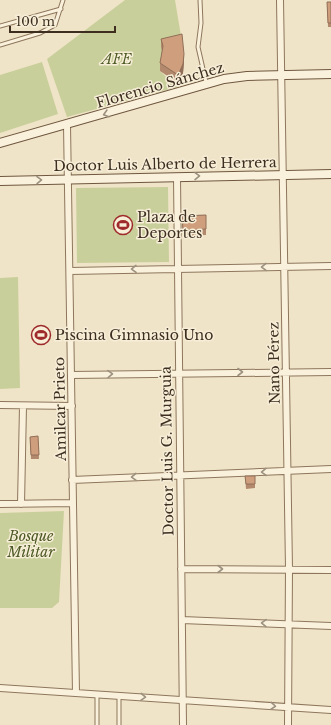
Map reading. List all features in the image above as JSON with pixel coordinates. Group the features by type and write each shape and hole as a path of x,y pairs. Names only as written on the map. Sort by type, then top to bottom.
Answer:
{"street":[{"name":"Nano Pérez","path":"280,0 287,372 289,569 288,725"},
{"name":"Florencio Sánchez","path":"0,143 224,79 247,76 331,74"},
{"name":"Amilcar Prieto","path":"67,125 70,179 72,480 76,694"},
{"name":"Doctor Luis Alberto de Herrera","path":"0,180 331,174"},
{"name":"Doctor Luis G. Murguia","path":"177,177 183,725"},
{"path":"70,271 331,266"},
{"path":"71,375 331,372"},
{"path":"0,405 72,406"},
{"path":"21,504 23,406"},
{"path":"72,480 331,469"},
{"path":"0,504 73,503"},
{"path":"181,569 331,570"},
{"path":"182,620 331,626"},
{"path":"0,688 331,710"}],"lane":[{"path":"0,45 40,33 56,24 63,0"},
{"path":"200,0 201,23 198,47 207,84"},
{"path":"0,26 61,9"},
{"path":"97,694 97,725"},
{"path":"119,725 120,696"}],"green space":[{"name":"AFE","path":"125,0 175,0 182,42 163,55 160,71 177,87 67,117 47,59"},
{"path":"42,62 58,114 0,133 0,75"},
{"name":"Plaza de Deportes","path":"168,187 169,262 77,263 76,188"},
{"path":"18,277 20,388 0,389 0,278"},
{"name":"Bosque Militar","path":"64,511 59,602 52,608 0,608 0,513"}],"building":[{"path":"327,2 331,2 331,23 328,23"},
{"path":"182,34 184,54 183,64 178,75 160,63 163,46 161,39"},
{"path":"206,215 206,229 183,230 182,216"},
{"path":"38,436 39,455 31,455 30,437"},
{"path":"245,476 255,476 255,484 246,484"}],"place":[{"name":"Plaza de Deportes","path":"123,225"},
{"name":"Piscina Gimnasio Uno","path":"41,335"}]}
